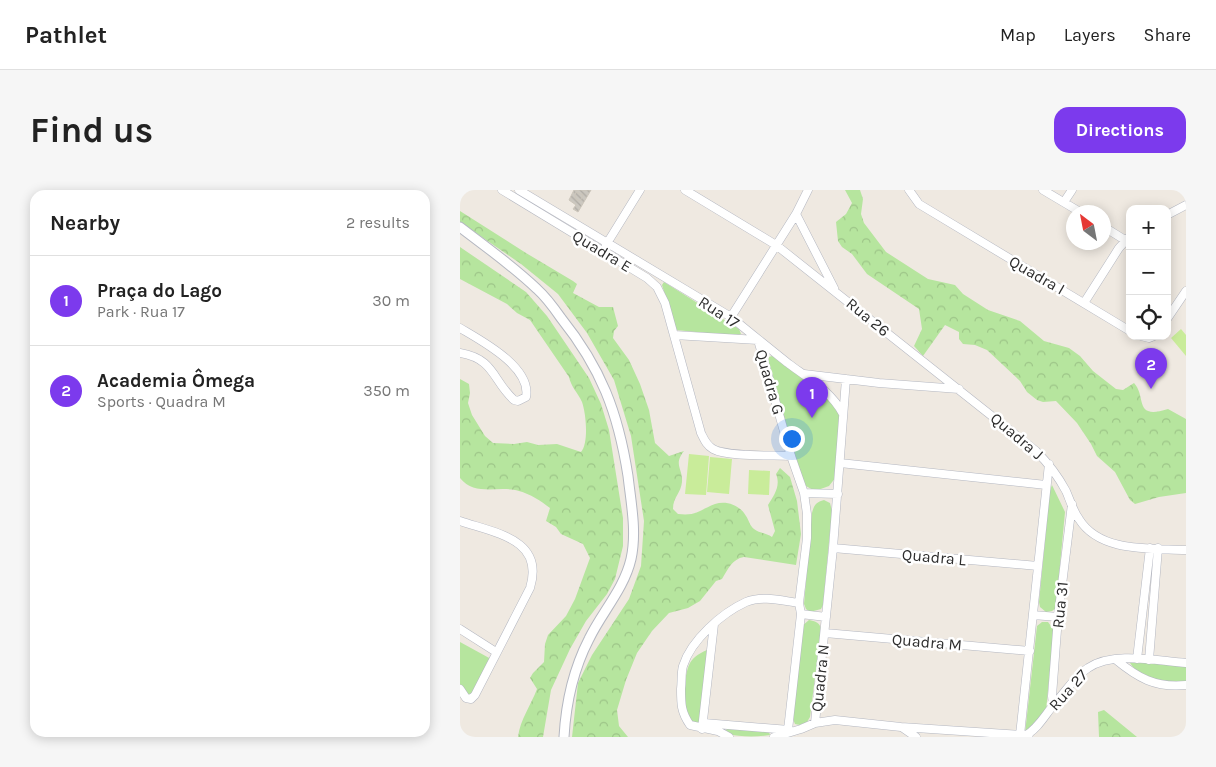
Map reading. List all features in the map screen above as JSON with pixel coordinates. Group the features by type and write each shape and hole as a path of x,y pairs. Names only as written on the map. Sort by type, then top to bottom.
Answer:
{"street":[{"name":"Quadra E","path":"502,190 647,278 662,294 674,335"},
{"name":"Rua 17","path":"519,190 731,317 818,386 839,405 843,414"},
{"path":"602,251 640,190"},
{"name":"Rua 26","path":"685,190 776,245 959,389"},
{"path":"731,317 796,214 808,190"},
{"name":"Quadra I","path":"909,190 919,204 981,243 1084,303 1126,241"},
{"path":"1043,190 1069,205"},
{"path":"1064,202 1072,190"},
{"path":"1171,213 1186,205"},
{"path":"796,214 835,290"},
{"path":"460,227 526,279 539,291 567,325 588,355 606,388 619,428 633,514 631,559 623,582 589,638 576,668 569,691 564,737"},
{"name":"Quadra I","path":"1111,230 1126,237"},
{"path":"1171,313 1186,291"},
{"path":"1084,303 1126,329"},
{"path":"460,328 502,354 525,383 526,396 518,401 514,400 483,361 475,356 460,353"},
{"path":"674,335 701,433 708,446 714,450 726,453 792,456 804,493 807,514 807,538 799,603 801,614 788,730"},
{"name":"Quadra G","path":"674,335 758,340 792,456"},
{"path":"802,374 959,389"},
{"path":"825,633 834,548 846,378"},
{"name":"Quadra J","path":"840,463 1046,485 1049,464 1002,422 959,389"},
{"path":"1049,464 1079,519 1087,530 1099,538 1122,546 1186,550"},
{"path":"774,737 815,723 835,720 1023,736 1046,485"},
{"path":"804,493 838,494"},
{"name":"Rua 31","path":"1053,706 1052,696 1058,617 1072,504"},
{"path":"460,521 515,540 530,557 534,575 530,588 473,698 466,698 461,690"},
{"name":"Quadra L","path":"834,548 1038,566"},
{"path":"1137,659 1154,548"},
{"path":"1149,660 1154,548"},
{"path":"799,603 759,598 747,602 732,611 703,633 692,647 683,668 681,700 682,715 690,725 801,729"},
{"path":"801,614 826,617"},
{"path":"1033,615 1058,617"},
{"path":"703,726 714,624"},
{"path":"460,629 496,652"},
{"name":"Quadra M","path":"825,633 1030,651"},
{"name":"Quadra N","path":"815,723 825,633"},
{"path":"1116,659 1186,663"},
{"path":"1116,659 1139,677 1154,684 1186,685"},
{"name":"Rua 27","path":"1023,736 1042,721 1087,668 1102,660 1116,659"},
{"path":"703,726 729,737"},
{"path":"901,727 916,737"}],"green space":[{"path":"845,190 860,190 863,199 861,214 864,223 886,252 928,279 955,285 963,294 988,310 1020,321 1044,341 1069,348 1080,356 1093,371 1116,389 1123,390 1134,383 1145,409 1150,412 1168,409 1186,419 1186,493 1159,497 1135,504 1130,500 1115,472 1097,456 1077,423 1056,401 1043,402 1037,400 987,350 975,345 963,344 959,339 959,332 945,325 923,356 914,346 922,329 919,309 867,274 852,254 842,247 838,241 836,222 846,214 852,203"},
{"path":"460,211 573,281 577,284 573,293 599,307 613,307 618,326 614,331 613,338 629,360 640,384 649,410 655,443 669,456 684,451 679,460 682,482 673,505 673,509 678,514 694,513 715,504 728,503 736,506 743,512 754,529 772,537 775,531 768,505 777,486 776,474 780,468 790,477 797,501 801,534 796,565 740,558 733,562 722,579 716,581 700,601 688,608 669,613 652,631 637,653 626,680 617,710 619,726 628,737 572,737 578,683 592,655 629,599 641,566 644,521 631,436 614,380 587,333 558,294 521,264 460,222"},
{"path":"460,247 526,292 547,316 589,378 601,404 609,430 623,518 623,546 615,579 607,594 586,621 570,649 551,690 543,737 518,737 523,719 537,689 530,678 544,662 545,644 548,635 566,616 575,599 590,558 583,544 561,534 556,527 546,521 550,508 539,500 511,489 480,489 466,484 460,478 460,379 469,384 468,403 472,415 485,436 493,443 514,444 527,442 538,445 557,444 581,452 584,448 586,435 585,413 582,402 569,377 530,320 517,313 507,304 460,279"},
{"path":"664,282 739,329 741,334 736,336 676,330 662,285"},
{"path":"1181,329 1186,335 1186,356 1171,338"},
{"path":"772,356 809,382 840,413 836,477 829,486 815,491 804,485 768,362 769,357"},
{"path":"689,454 709,456 706,495 685,494"},
{"path":"710,457 732,459 729,494 707,492"},
{"path":"749,470 770,471 769,495 748,494"},
{"path":"1052,485 1065,512 1056,608 1046,612 1040,607 1039,602"},
{"path":"824,500 830,503 832,511 823,605 821,609 810,612 804,604 812,513 816,504"},
{"path":"809,620 819,624 821,630 810,717 807,722 800,725 795,724 793,719 802,626"},
{"path":"1042,622 1048,622 1054,630 1046,711 1025,733 1037,626"},
{"path":"460,642 491,659 474,694 469,698 460,686"},
{"path":"709,649 700,725 691,721 687,715 684,700 685,683 688,668 692,661 698,654"},
{"path":"1129,661 1186,667 1186,681 1171,682 1154,679 1139,673"},
{"path":"1104,710 1137,737 1099,737 1098,712"},
{"path":"729,727 769,732 770,735 738,736 727,734 726,730"}],"building":[{"path":"574,190 591,190 578,212 573,209 576,205 569,200"},
{"path":"576,192 583,195 580,201 576,199"}],"place":[{"name":"Academia Ômega","path":"1151,389"},
{"name":"Praça do Lago","path":"812,418"}]}
